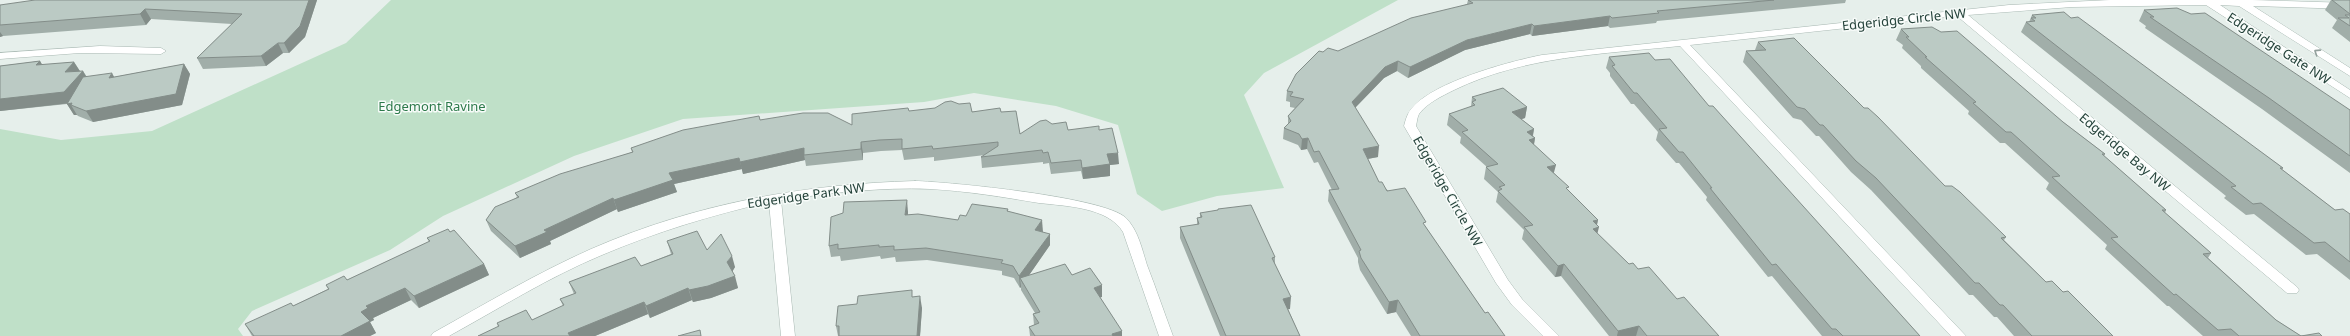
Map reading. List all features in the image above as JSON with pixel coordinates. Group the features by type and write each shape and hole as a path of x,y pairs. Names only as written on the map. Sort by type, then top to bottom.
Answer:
{"street":[{"name":"Edgeridge Circle NW","path":"1552,336 1517,302 1492,266 1410,126 1411,115 1417,108 1440,93 1498,69 1531,61 1579,53 1959,13 2088,3 2207,1 2350,6"},
{"name":"Edgeridge Gate NW","path":"2207,1 2350,95"},
{"name":"Edgeridge Gate NW","path":"2239,2 2350,73"},
{"name":"Edgeridge Bay NW","path":"1959,13 2292,290"},
{"path":"1682,42 1959,336"},
{"path":"0,56 62,49 104,48 160,51"},
{"name":"Edgeridge Park NW","path":"438,336 554,272 610,246 716,210 775,197 845,187 916,185 1001,193 1092,209 1116,216 1124,222 1129,232 1166,336"},
{"path":"775,197 788,336"}],"green space":[{"name":"Edgemont Ravine","path":"391,0 1398,0 1264,73 1244,95 1284,188 1217,196 1162,211 1137,194 1118,125 1056,106 974,93 924,102 683,119 574,156 443,216 390,250 252,311 238,329 243,336 0,336 0,129 61,140 152,131 346,43"}],"building":[{"path":"35,0 309,0 300,26 284,43 278,43 261,56 197,58 242,14 145,9 140,14 0,25 0,5"},
{"path":"1468,0 1774,0 1657,11 1659,13 1612,18 1610,16 1534,26 1532,24 1467,40 1410,67 1398,61 1385,67 1352,102 1379,146 1363,149 1379,182 1382,182 1387,191 1405,188 1426,222 1423,223 1485,313 1488,312 1505,336 1420,336 1398,300 1389,302 1361,258 1359,251 1361,250 1329,190 1339,189 1319,151 1314,152 1308,138 1302,139 1299,134 1284,128 1291,121 1288,116 1304,99 1290,96 1293,92 1287,91 1296,74 1319,51 1323,52 1328,48 1338,51 1411,18 1473,3"},
{"path":"2332,0 2350,0 2350,14"},
{"path":"2177,8 2191,14 2205,13 2350,110 2350,156 2269,98 2150,17 2154,17 2144,10"},
{"path":"2064,12 2071,18 2078,17 2283,168 2280,168 2335,210 2343,209 2350,214 2350,262 2325,242 2314,243 2261,203 2253,204 2231,187 2236,186 2026,22 2035,21 2031,18 2036,18 2032,15"},
{"path":"2345,15 2350,15 2350,26 2338,18 2349,18"},
{"path":"1932,27 1941,32 1957,31 2063,122 2105,154 2102,154 2166,210 2162,210 2211,253 2203,254 2276,320 2301,336 2239,336 2231,329 2218,330 2176,294 2174,295 2111,238 2118,237 2052,177 2060,176 2011,132 2006,132 1973,103 1976,102 1925,57 1927,57 1906,37 1909,37 1901,29"},
{"path":"1794,38 1864,108 1868,108 1878,117 1945,186 1952,186 1960,192 2006,237 2001,238 2046,282 2052,281 2063,292 2068,291 2113,336 2032,336 2003,305 2000,305 1979,283 1975,283 1876,178 1856,161 1823,125 1820,125 1805,109 1797,107 1746,51 1766,50 1758,42"},
{"path":"1649,53 1655,60 1670,59 1709,106 1713,106 1920,336 1843,336 1836,329 1832,329 1776,264 1772,265 1683,152 1679,152 1659,129 1667,128 1637,93 1634,93 1612,66 1615,65 1609,57"},
{"path":"40,61 36,65 74,62 65,72 83,71 64,92 0,99 0,66"},
{"path":"184,64 176,94 86,111 71,105 72,103 67,104 83,77 112,73 109,78"},
{"path":"1503,88 1527,107 1512,112 1534,129 1527,132 1535,138 1529,140 1556,165 1547,167 1569,187 1566,188 1598,220 1593,221 1599,227 1593,229 1629,264 1633,263 1638,269 1649,267 1677,299 1684,297 1719,336 1647,336 1639,326 1618,331 1564,264 1558,266 1524,227 1533,225 1498,191 1502,189 1499,187 1505,185 1486,167 1498,164 1462,132 1468,130 1449,114 1475,105 1472,102 1476,100 1472,97"},
{"path":"951,101 959,104 970,103 972,112 1000,108 1001,112 1016,111 1020,134 1040,121 1046,120 1052,124 1066,122 1068,130 1099,126 1099,130 1112,128 1118,153 1107,154 1110,164 1082,168 1081,160 1051,163 1048,152 1043,153 1042,150 981,157 998,146 998,142 933,149 932,146 902,149 902,139 879,140 861,142 861,149 804,155 804,148 740,162 739,158 669,173 673,180 614,200 613,198 544,230 547,232 515,246 486,220 495,207 519,197 515,193 560,174 633,152 631,148 683,130 759,116 760,120 803,113 828,113 852,125 852,114 908,108 909,111 935,108 945,102"},
{"path":"907,200 905,215 918,214 958,220 960,215 966,216 972,204 1008,209 1007,211 1042,220 1035,230 1050,234 1019,276 1013,266 1001,263 1003,260 926,248 894,250 894,246 879,247 879,245 838,249 838,244 829,246 831,217 843,213 844,202"},
{"path":"1251,205 1275,257 1272,258 1291,297 1283,299 1300,336 1226,336 1180,227 1199,224 1197,218 1202,217 1200,213"},
{"path":"448,229 450,232 454,230 484,264 414,296 405,288 366,306 368,308 361,312 370,321 341,336 254,336 245,324 291,303 293,306 329,289 326,285 344,276 347,280 430,241 427,238"},
{"path":"697,231 707,250 721,234 732,256 727,262 735,276 708,286 689,290 688,288 646,306 644,302 568,333 570,336 478,336 499,326 497,323 526,310 532,320 564,305 560,299 576,293 569,282 635,257 641,266 673,254 667,241"},
{"path":"1065,264 1072,275 1090,268 1102,285 1094,288 1122,331 1112,334 1113,336 1035,336 1029,327 1039,323 1033,314 1040,312 1020,278"},
{"path":"912,290 912,297 920,296 917,336 839,336 839,326 836,326 838,306 857,304 858,296"},
{"path":"700,330 701,336 678,336"},
{"path":"2319,333 2322,336 2301,336"}]}
